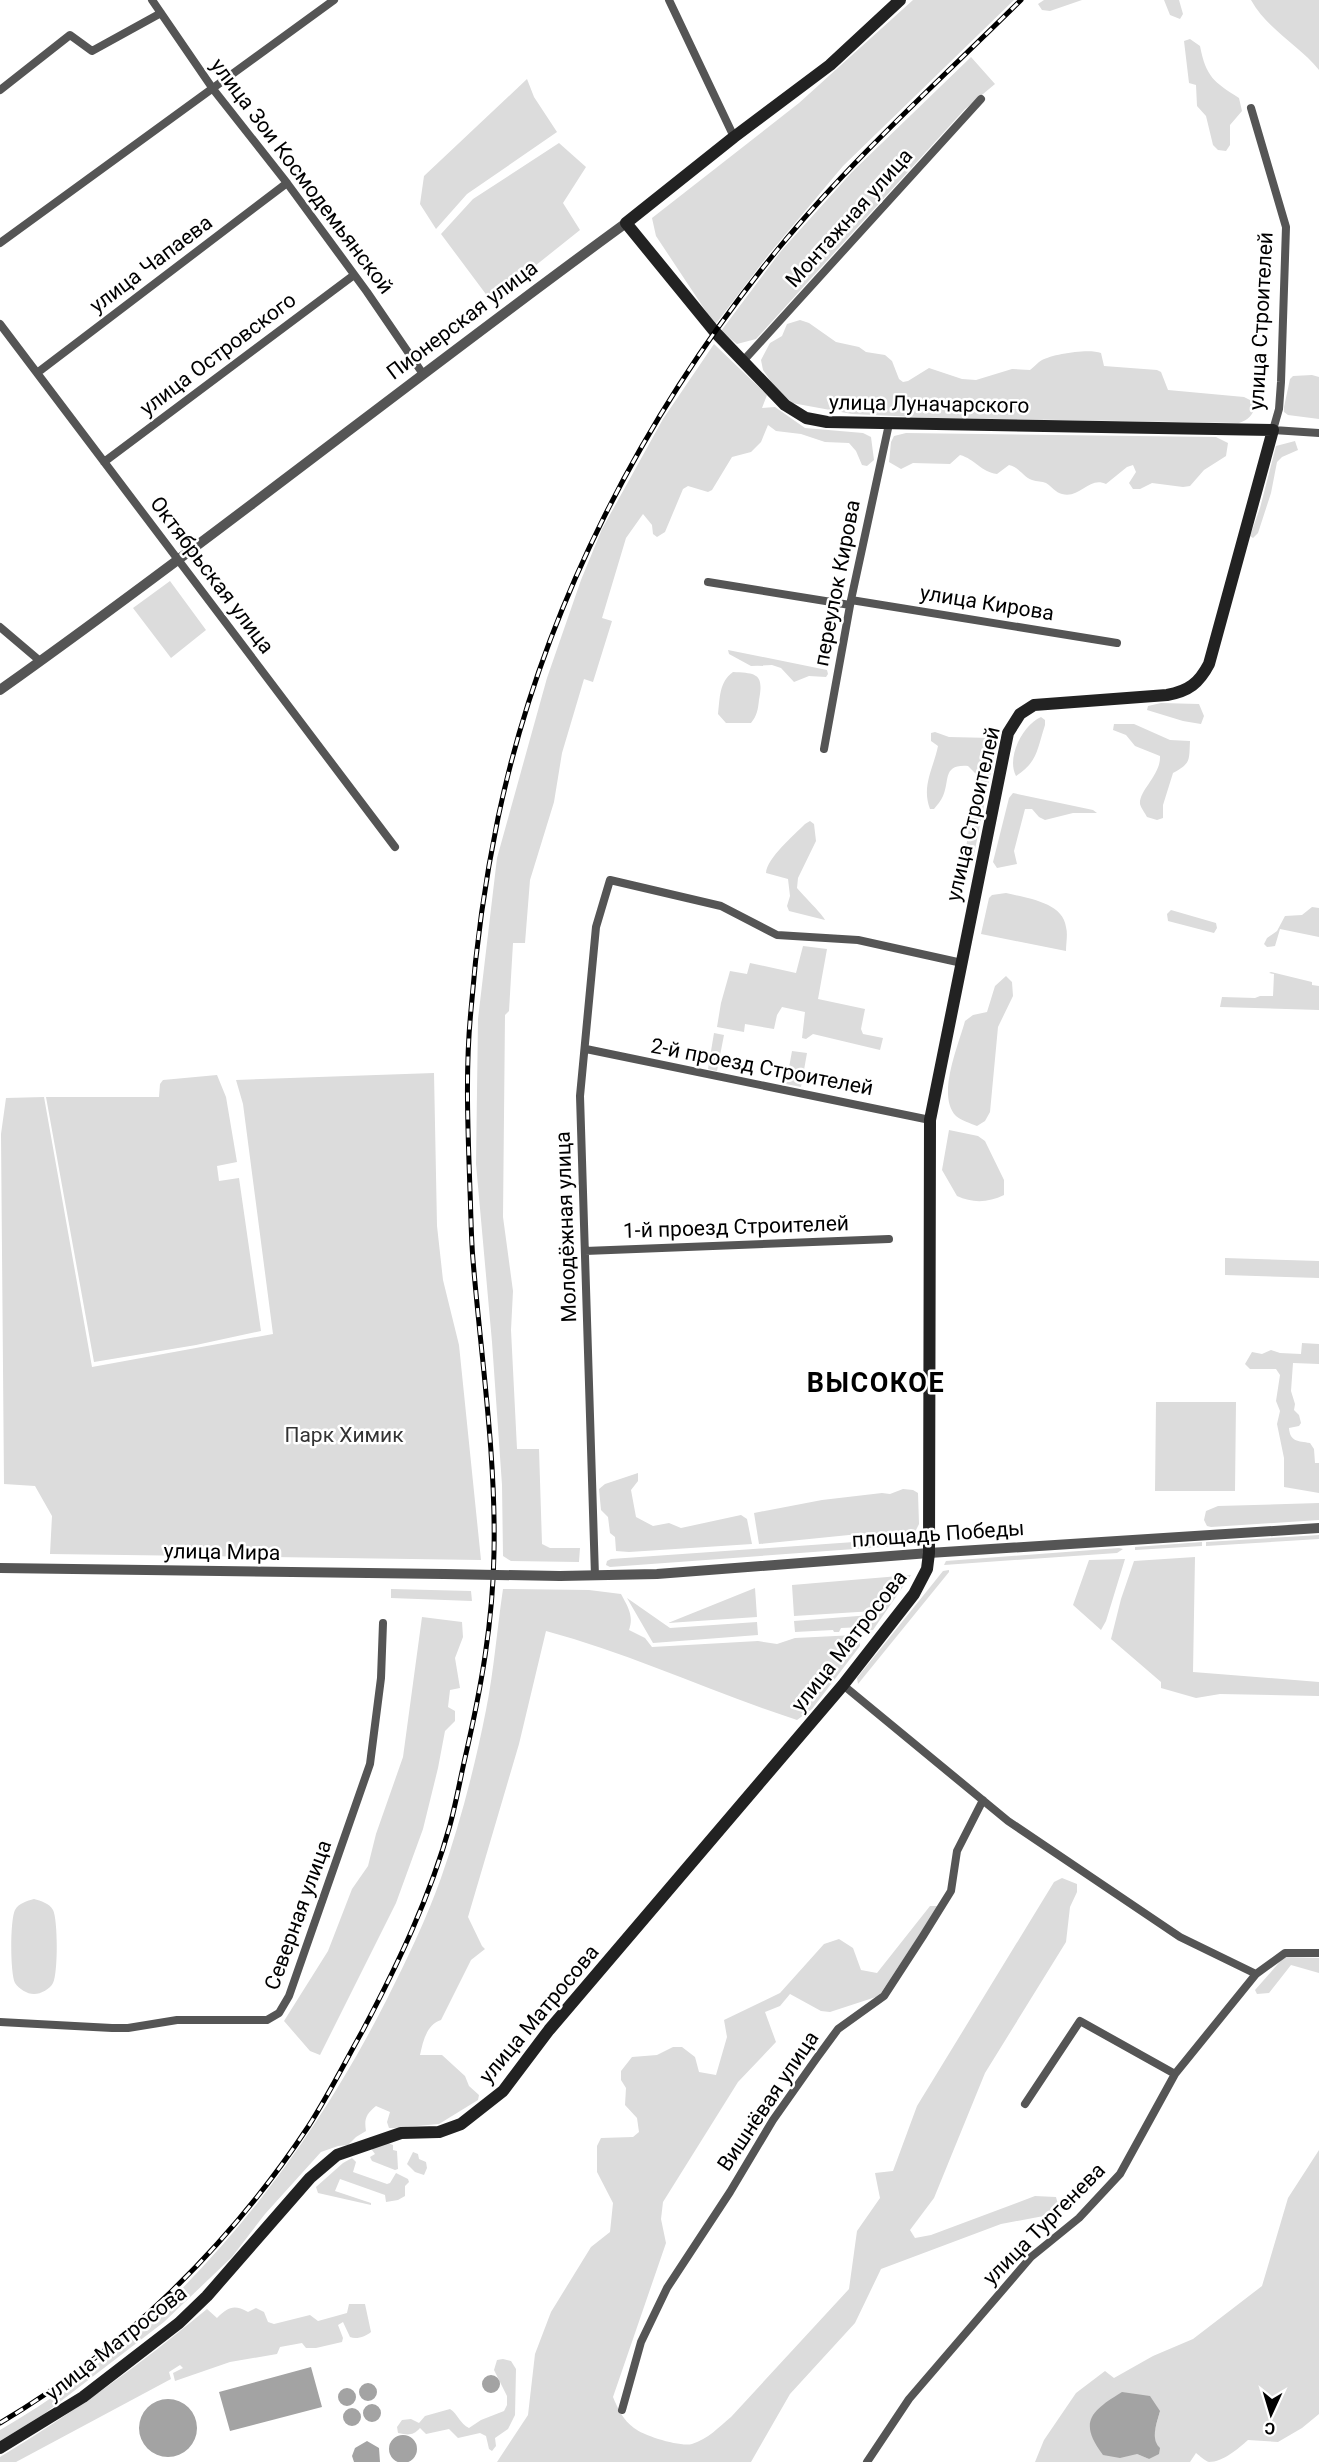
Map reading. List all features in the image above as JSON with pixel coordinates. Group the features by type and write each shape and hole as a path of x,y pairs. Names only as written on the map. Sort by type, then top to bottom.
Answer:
{"main road":[{"name":"Пионерская улица","path":"626,223 734,137 830,65 900,0"},
{"name":"улица Луначарского","path":"626,223 715,333 744,360 785,405 806,418 827,422 888,424 1273,430"},
{"name":"улица Строителей","path":"929,1553 930,1120 1005,746 1013,722 1020,714 1034,705 1167,695 1188,689 1199,682 1209,664 1273,430"},
{"name":"улица Матросова","path":"0,2448 83,2397 179,2323 207,2296 310,2178 337,2155 401,2133 439,2132 461,2124 504,2091 549,2030 843,1685 914,1594 927,1569 929,1553"}],"street":[{"name":"улица Зои Космодемьянской","path":"152,0 213,89 287,183 423,374"},
{"path":"0,243 334,0"},
{"path":"669,0 734,137"},
{"path":"0,90 70,35 92,51 161,13"},
{"name":"Монтажная улица","path":"744,360 981,99"},
{"name":"улица Строителей","path":"1251,108 1286,227 1281,382 1279,409 1273,430"},
{"name":"улица Чапаева","path":"37,373 287,183"},
{"name":"Пионерская улица","path":"0,690 626,223"},
{"name":"улица Островского","path":"104,462 354,275"},
{"name":"Октябрьская улица","path":"0,324 395,847"},
{"name":"переулок Кирова","path":"824,749 850,602 888,424"},
{"name":"улица Луначарского","path":"1273,430 1319,434"},
{"name":"улица Кирова","path":"708,582 1117,643"},
{"path":"0,627 40,661"},
{"name":"Молодёжная улица","path":"595,1576 580,1096 596,927 610,880 721,906 777,935 858,940 962,963"},
{"name":"2-й проезд Строителей","path":"586,1049 930,1120"},
{"name":"1-й проезд Строителей","path":"585,1251 889,1239"},
{"name":"площадь Победы","path":"560,1576 657,1574 929,1553 1319,1528"},
{"name":"улица Мира","path":"0,1568 560,1576"},
{"name":"Северная улица","path":"0,2022 120,2028 177,2020 267,2020 279,2013 289,1996 370,1764 381,1678 383,1623"},
{"path":"843,1685 1008,1821 1180,1937 1256,1974"},
{"name":"Вишнёвая улица","path":"622,2410 641,2342 667,2288 730,2192 773,2120 816,2059 838,2029 884,1996 923,1936 951,1891 957,1851 983,1800"},
{"name":"улица Тургенева","path":"867,2462 909,2398 1031,2257 1079,2218 1119,2174 1175,2074 1256,1974 1285,1953 1319,1953"},
{"path":"1024,2104 1080,2021 1175,2074"}],"green space":[{"path":"913,0 1014,0 843,166 769,254 715,325 656,236 652,218 799,103"},
{"path":"1044,0 1082,0 1050,11 1042,10 1038,4"},
{"path":"1164,0 1179,0 1183,14 1180,19 1170,15"},
{"path":"1251,0 1319,0 1319,70 1266,20"},
{"path":"1190,39 1200,46 1205,65 1212,78 1239,98 1242,111 1230,125 1230,145 1226,151 1218,150 1213,145 1206,116 1197,106 1196,85 1189,83 1184,41"},
{"path":"971,57 995,84 965,109 756,339 737,344 721,331 781,251 852,172"},
{"path":"527,79 534,97 557,132 467,194 436,229 420,204 424,176"},
{"path":"559,143 586,167 563,203 580,230 491,301 441,234 473,199"},
{"path":"800,320 809,323 836,342 859,347 866,352 885,355 892,361 899,379 903,382 929,368 962,379 976,380 1012,369 1030,370 1040,361 1071,352 1095,352 1101,353 1104,366 1161,372 1168,390 1244,397 1250,400 1255,407 1245,421 1239,423 938,418 852,414 792,403 774,386 763,370 761,360 770,343 782,336 787,324"},
{"path":"714,344 767,395 762,408 775,407 805,428 863,433 871,437 874,460 867,466 862,465 856,451 849,443 825,442 801,434 776,431 768,425 761,442 751,452 732,457 712,490 708,492 688,486 683,489 665,532 657,537 653,534 652,525 643,514 626,538 602,618 612,621 593,682 584,679 562,753 554,802 530,880 525,943 513,943 509,1011 505,1015 503,1217 513,1291 511,1330 517,1449 539,1449 542,1544 550,1548 580,1548 579,1562 511,1561 503,1556 502,1485 476,1164 478,1019 497,858 547,678 581,580 602,529 663,419"},
{"path":"1293,376 1319,377 1319,419 1288,415 1284,412 1284,407 1290,379"},
{"path":"906,433 1216,437 1228,443 1226,456 1204,470 1190,486 1152,483 1140,489 1133,489 1129,483 1136,472 1133,465 1127,467 1106,484 1094,483 1068,495 1058,492 1046,483 1029,479 1012,466 1009,465 997,474 991,473 960,455 950,464 913,463 901,469 889,462 891,442 894,436"},
{"path":"1295,441 1298,450 1282,457 1277,462 1271,493 1258,533 1253,538 1250,536 1260,508 1276,446"},
{"path":"170,581 206,630 171,658 133,608"},
{"path":"728,650 827,670 828,674 826,677 809,676 794,682 781,668 772,665 751,666 729,654"},
{"path":"733,672 753,674 759,680 758,709 751,723 726,723 718,714 723,685"},
{"path":"1161,703 1199,704 1204,716 1201,724 1147,710 1148,706"},
{"path":"1041,717 1045,720 1045,725 1036,754 1029,766 1016,776 1013,760 1018,742 1028,727"},
{"path":"1114,724 1134,724 1170,740 1190,741 1188,761 1173,773 1163,805 1163,818 1157,820 1147,817 1140,804 1143,793 1157,770 1160,756 1135,746 1126,735 1113,730"},
{"path":"935,732 949,737 992,738 997,743 973,859 968,866 964,867 960,864 966,848 977,775 968,766 954,768 948,775 941,800 934,809 930,809 927,792 938,746 931,741 931,733"},
{"path":"1013,793 1093,810 1097,813 1073,813 1045,820 1032,809 1025,809 1014,851 1017,864 997,868 993,862 1009,798"},
{"path":"810,821 814,824 816,841 798,878 797,888 825,920 789,911 787,906 790,896 788,879 766,873 776,854"},
{"path":"1006,893 1033,899 1058,912 1067,930 1066,951 981,934 989,898 992,895"},
{"path":"1312,907 1319,908 1319,937 1280,929 1275,946 1267,947 1264,944 1267,938 1277,931 1285,916 1302,915"},
{"path":"1171,910 1216,923 1217,928 1214,933 1168,921 1167,914"},
{"path":"803,946 827,949 818,999 865,1009 861,1029 863,1034 883,1038 880,1050 813,1034 806,1039 802,1038 805,1012 782,1007 777,1015 774,1029 745,1024 744,1032 717,1027 730,971 747,974 750,963 796,973"},
{"path":"1271,972 1312,982 1312,985 1319,986 1319,1010 1220,1007 1222,997 1273,996 1274,974 1269,973"},
{"path":"1006,976 1012,982 1013,996 998,1027 990,1112 985,1121 977,1126 956,1116 950,1107 948,1083 965,1021 973,1015 987,1012 995,986"},
{"path":"714,1033 724,1035 717,1071 708,1069"},
{"path":"792,1051 807,1053 801,1087 786,1084"},
{"name":"Парк Химик","path":"434,1073 437,1226 443,1280 459,1345 481,1560 50,1554 52,1516 35,1486 4,1484 1,1134 6,1098 44,1097 92,1367 273,1334 243,1104 236,1080"},
{"path":"217,1075 226,1097 237,1162 217,1166 219,1181 239,1178 261,1331 196,1345 94,1362 46,1097 159,1097 160,1084 163,1080"},
{"path":"949,1130 978,1136 985,1141 1004,1180 1004,1195 992,1200 980,1201 957,1196 942,1170"},
{"path":"1225,1258 1319,1261 1319,1278 1225,1275"},
{"path":"1302,1343 1319,1344 1319,1364 1293,1363 1291,1391 1295,1404 1294,1410 1299,1415 1301,1423 1299,1426 1289,1428 1293,1438 1310,1443 1314,1449 1315,1463 1319,1463 1319,1493 1284,1487 1284,1458 1277,1424 1280,1411 1276,1401 1280,1375 1276,1369 1250,1369 1245,1364 1252,1352 1262,1354 1271,1350 1301,1354"},
{"path":"1156,1402 1236,1402 1235,1491 1155,1491"},
{"path":"638,1473 638,1481 631,1490 636,1517 653,1526 669,1523 681,1528 741,1515 747,1519 752,1544 616,1551 615,1537 610,1533 608,1517 601,1510 599,1489 605,1484"},
{"path":"903,1489 918,1493 919,1524 915,1532 849,1535 759,1544 754,1513 822,1500 890,1494"},
{"path":"1319,1503 1319,1520 1211,1527 1207,1526 1204,1520 1206,1511 1218,1506"},
{"path":"1319,1535 1319,1539 1206,1546 1206,1542"},
{"path":"911,1538 914,1542 909,1545 610,1567 606,1565 611,1559"},
{"path":"1202,1542 1202,1546 1135,1550 1135,1547"},
{"path":"1123,1549 1117,1553 944,1565 946,1561"},
{"path":"1195,1557 1193,1672 1319,1682 1319,1696 1220,1694 1196,1698 1161,1688 1161,1682 1111,1639 1134,1561"},
{"path":"1125,1559 1106,1621 1101,1630 1073,1605 1089,1560"},
{"path":"949,1570 858,1684 857,1678 943,1571"},
{"path":"911,1575 873,1630 864,1631 863,1627 841,1628 839,1632 833,1630 795,1632 794,1621 871,1615 874,1611 794,1616 792,1585"},
{"path":"755,1588 757,1617 668,1623"},
{"path":"391,1589 471,1591 472,1601 391,1598"},
{"path":"503,1589 589,1590 621,1594 631,1616 629,1630 645,1638 652,1647 758,1641 777,1644 795,1638 856,1635 860,1638 860,1646 812,1709 797,1720 610,1651 546,1631 519,1744 468,1917 485,1949 471,1960 441,2020 432,2026 426,2035 420,2055 442,2055 465,2076 469,2086 479,2095 478,2100 439,2124 394,2128 389,2128 387,2122 390,2112 376,2106 366,2117 366,2131 348,2145 321,2152 265,2214 232,2257 164,2322 44,2414 0,2441 0,2430 62,2390 120,2346 174,2296 225,2243 271,2186 313,2126 352,2063 409,1954 448,1858 482,1731"},
{"path":"627,1598 670,1628 757,1622 758,1635 653,1643"},
{"path":"422,1617 462,1622 463,1637 455,1658 460,1688 450,1690 448,1707 455,1711 455,1721 445,1731 423,1829 396,1903 320,2055 310,2051 284,2021 328,1951 352,1889 368,1866 376,1834 403,1757"},
{"path":"1062,1878 1077,1884 1077,1892 1070,1907 1066,1942 985,2073 934,2198 910,2230 915,2238 931,2235 1035,2196 1056,2197 1059,2208 1049,2215 1001,2224 881,2269 855,2323 790,2394 751,2462 497,2462 528,2415 535,2354 551,2312 591,2247 610,2232 613,2203 597,2172 597,2146 601,2138 633,2137 639,2132 637,2118 625,2105 626,2088 621,2080 621,2071 632,2057 657,2055 673,2047 682,2047 695,2057 699,2072 716,2075 727,2037 724,2020 780,1993 824,1944 839,1939 853,1948 861,1970 877,1973 930,1906 938,1906 879,1996 830,2012 821,2011 790,1994 780,2006 765,2012 776,2042 738,2082 663,2202 661,2219 666,2243 613,2397 624,2418 639,2431 686,2445 708,2436 731,2417 849,2289 857,2231 880,2198 875,2173 893,2171 917,2106 1054,1882"},
{"path":"34,1899 47,1904 53,1910 57,1946 53,1983 45,1991 34,1994 23,1991 15,1983 11,1946 15,1910 21,1904"},
{"path":"1284,1957 1319,1958 1319,1973 1291,1965 1269,1993 1257,1994 1255,1990"},
{"path":"388,2143 393,2145 393,2150 397,2151 398,2169 395,2170 372,2161 370,2157 375,2154 373,2147"},
{"path":"1319,2150 1319,2414 1302,2428 1278,2442 1248,2440 1220,2460 1209,2462 1196,2453 1190,2462 1035,2462 1044,2440 1076,2393 1105,2371 1114,2378 1153,2356 1193,2339 1262,2286 1288,2198","holes":["1160,2411 1154,2433 1156,2445 1149,2459 1137,2454"]},
{"path":"413,2152 418,2154 419,2159 426,2162 427,2168 424,2175 415,2172 407,2164"},
{"path":"352,2158 356,2162 353,2172 387,2184 396,2173 408,2179 405,2196 386,2202 385,2195 340,2179 335,2191 371,2203 371,2205 318,2193 316,2187"},
{"path":"349,2304 365,2304 371,2332 367,2335 350,2337 343,2322 338,2325 343,2338 342,2342 316,2348 306,2348 302,2343 280,2347 277,2354 230,2362 175,2381 173,2373 183,2368 180,2365 169,2372 171,2379 16,2462 0,2462 0,2457 106,2387 207,2309 217,2318 231,2308 235,2307 248,2312 256,2308 264,2312 268,2322 274,2324 310,2315 318,2321 347,2313"},
{"path":"497,2360 511,2361 516,2369 515,2415 508,2429 495,2438 496,2446 492,2451 489,2449 486,2436 480,2433 458,2438 449,2429 426,2434 420,2428 410,2434 398,2433 397,2427 402,2420 411,2419 419,2423 425,2416 450,2409 469,2428 481,2420 504,2411 507,2396 494,2370"}],"shaded area":[{"path":"311,2367 322,2407 230,2431 219,2392"},
{"path":"491,2375 497,2378 500,2384 497,2390 491,2393 485,2390 482,2384 485,2378"},
{"path":"368,2383 374,2386 377,2392 374,2398 368,2401 362,2398 359,2392 362,2386"},
{"path":"347,2388 353,2391 356,2397 353,2403 347,2406 341,2403 338,2397 341,2391"},
{"path":"1122,2392 1150,2396 1160,2411 1155,2436 1160,2448 1159,2454 1149,2459 1137,2454 1120,2458 1103,2455 1095,2444 1090,2426 1092,2418 1102,2405"},
{"path":"168,2399 179,2401 189,2407 195,2417 197,2428 195,2439 189,2449 179,2455 168,2457 157,2455 147,2449 141,2439 139,2428 141,2417 147,2407 157,2401"},
{"path":"372,2404 378,2407 381,2413 378,2419 372,2422 366,2419 363,2413 366,2407"},
{"path":"352,2408 358,2411 361,2417 358,2423 352,2426 346,2423 343,2417 346,2411"},
{"path":"403,2435 413,2439 417,2449 413,2459 403,2463 393,2459 389,2449 393,2439"},
{"path":"367,2441 379,2448 380,2462 354,2462 352,2456 355,2448"}],"railway":[{"path":"0,2423 89,2363 131,2329 208,2254 244,2213 308,2127 363,2030 412,1930 433,1878 452,1817 471,1732 489,1630 494,1552 493,1479 472,1243 468,1055 485,890 498,818 517,740 541,664 571,589 604,517 642,446 684,378 729,312 806,216 896,121 1021,0"}],"district":[{"name":"ВЫСОКОЕ","path":"876,1383"}]}
